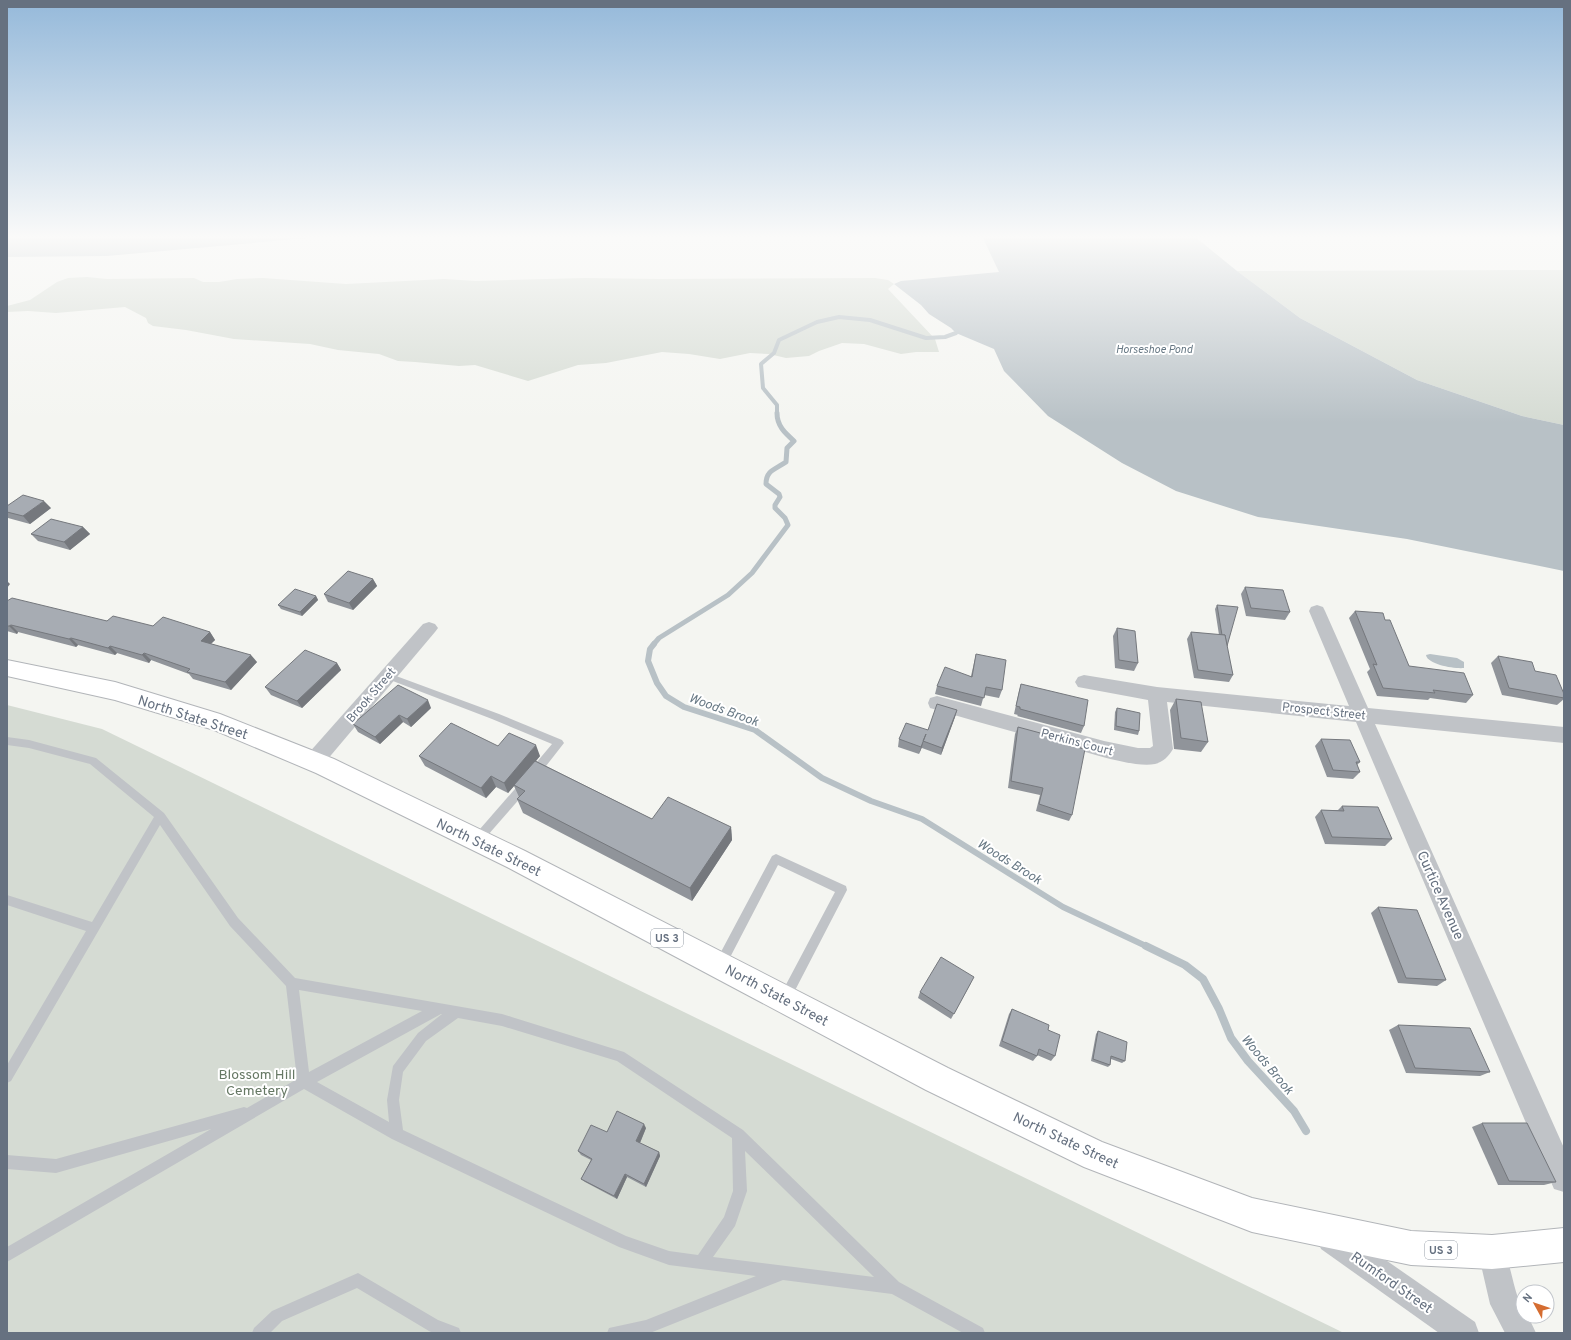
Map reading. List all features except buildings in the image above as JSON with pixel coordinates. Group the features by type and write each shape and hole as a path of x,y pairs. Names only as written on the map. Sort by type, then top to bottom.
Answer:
{"main road":[{"name":"North State Street","path":"7,668 116,691 220,723 314,761 477,840 937,1079 1095,1156 1252,1215 1411,1248 1492,1252 1564,1244"}],"street":[{"name":"Curtice Avenue","path":"1317,611 1564,1179"},
{"name":"Brook Street","path":"314,761 429,628"},
{"name":"Prospect Street","path":"1084,682 1157,694 1363,714 1564,736"},
{"name":"Perkins Court","path":"937,703 1104,749 1138,756 1154,756 1163,748 1157,694"},
{"name":"Rumford Street","path":"1319,1230 1464,1333"},
{"path":"1492,1252 1505,1304 1521,1333"}],"lane":[{"path":"388,676 520,726 559,743 477,840"},
{"path":"7,741 29,744 93,760 160,816 234,922 292,983 304,1082"},
{"path":"7,1078 160,816"},
{"path":"720,965 776,859 842,890 785,999"},
{"path":"7,900 94,928"},
{"path":"292,983 502,1020 620,1056 738,1134 894,1287 978,1333"},
{"path":"7,1255 304,1082 440,1008"},
{"path":"397,1134 393,1100 397,1070 422,1037 457,1011"},
{"path":"304,1082 397,1134 624,1242 669,1258 894,1287"},
{"path":"7,1162 56,1166 257,1110"},
{"path":"701,1262 730,1221 740,1190 738,1134"},
{"path":"614,1333 646,1327 783,1272"},
{"path":"259,1333 277,1316 358,1280 434,1326 454,1333"}],"green space":[{"path":"32,299 897,299 935,339 939,352 916,352 901,354 864,344 842,343 809,356 786,358 769,354 750,353 720,359 689,354 662,352 606,363 578,365 528,381 475,365 459,366 398,361 379,354 338,350 310,344 234,339 186,330 153,326 148,323 146,318 125,307 56,313 28,311 7,312 7,306"},
{"path":"1274,299 1564,299 1564,425 1522,416 1417,380 1300,318"},
{"name":"Blossom Hill Cemetery","path":"7,705 102,729 1344,1333 7,1333"}],"water":[{"name":"Horseshoe Pond","path":"913,299 1274,299 1300,318 1417,380 1522,416 1564,425 1564,571 1407,539 1258,517 1176,491 1122,463 1048,416 1004,371 994,349 956,333 951,328 929,314"},
{"path":"1430,654 1457,658 1464,662 1464,668 1455,668 1437,664 1426,655"}],"waterway":[{"name":"Woods Brook","path":"653,645 659,638 728,595 752,573 788,525 785,518 775,508 775,505 780,497 779,494 766,484 766,479 770,473 775,468 786,462 787,448 794,441 778,422 777,405 763,388 761,364 774,353 779,340 817,322 839,317 870,320 926,338 945,337 956,333"},
{"name":"Woods Brook","path":"654,644 650,649 648,661 657,683 666,696 684,707 755,730 822,778 871,801 922,819 1063,907 1148,947"},
{"name":"Woods Brook","path":"1146,946 1185,965 1203,979 1219,1009 1231,1038 1248,1061 1294,1111 1306,1131"}]}
